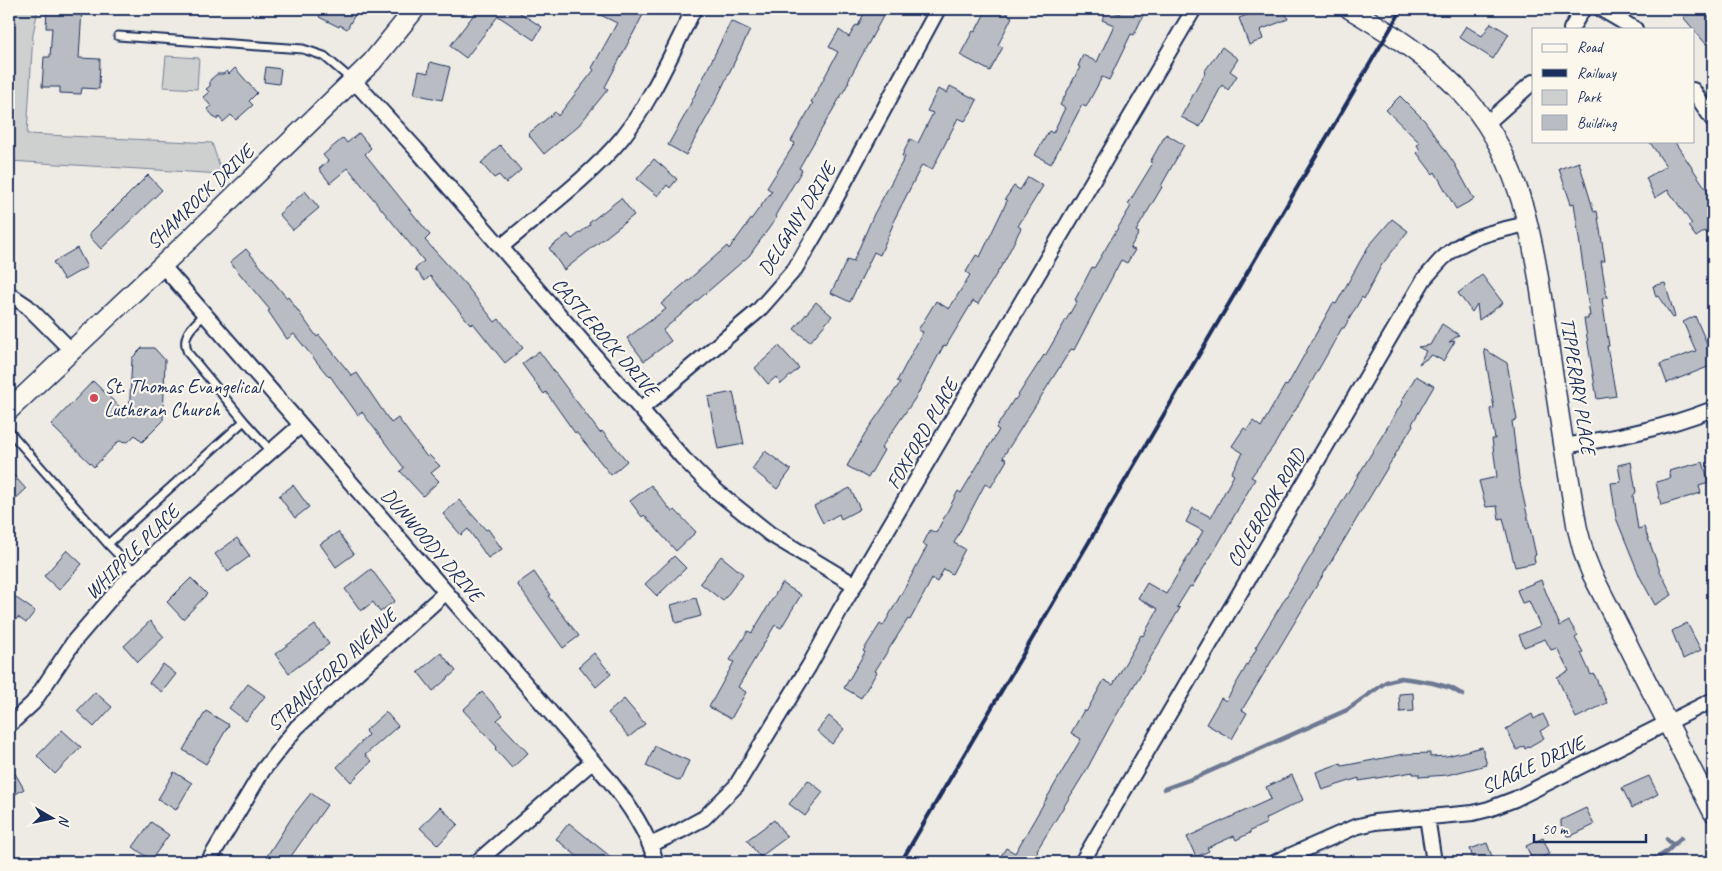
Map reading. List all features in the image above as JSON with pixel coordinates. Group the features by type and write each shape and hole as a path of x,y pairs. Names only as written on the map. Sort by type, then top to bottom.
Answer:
{"street":[{"name":"SHAMROCK DRIVE","path":"9,410 372,62 414,9"},
{"path":"500,247 590,171 632,125 650,95 694,9"},
{"name":"DELGANY DRIVE","path":"641,409 758,311 794,269 830,209 938,9"},
{"name":"FOXFORD PLACE","path":"650,845 704,818 736,786 809,666 1194,9"},
{"name":"TIPPERARY PLACE","path":"1350,9 1412,48 1444,74 1469,101 1486,124 1512,170 1521,198 1535,258 1576,528 1584,554 1592,574 1713,812"},
{"path":"1573,28 1584,9"},
{"path":"1601,9 1633,28"},
{"name":"CASTLEROCK DRIVE","path":"353,80 683,458 733,506 770,534 855,586"},
{"path":"1486,124 1532,83"},
{"path":"1694,92 1713,120"},
{"name":"COLEBROOK ROAD","path":"1082,862 1424,279 1443,258 1463,243 1489,232 1527,224"},
{"name":"DUNWOODY DRIVE","path":"162,264 628,803 650,845 656,862"},
{"path":"9,294 27,306 71,350"},
{"path":"1564,446 1617,438 1660,427 1713,409"},
{"name":"WHIPPLE PLACE","path":"9,725 33,703 75,640 123,584 164,545 301,425"},
{"name":"STRANGFORD AVENUE","path":"208,862 263,770 296,726 446,592"},
{"name":"SLAGLE DRIVE","path":"1276,862 1355,827 1375,822 1473,813 1489,809 1515,799 1713,700"},
{"path":"477,862 592,761"},
{"path":"1427,817 1434,862"}],"lane":[{"path":"118,36 303,49 324,56 353,80"},
{"path":"205,314 188,332 185,345 188,353 244,422 271,451"},
{"path":"108,544 244,422"},
{"path":"9,431 135,572"}],"green space":[{"path":"9,9 38,9 33,34 27,134 212,143 222,174 9,161"},
{"path":"166,56 199,58 197,89 163,87"}],"building":[{"path":"47,9 82,9 79,58 100,59 99,89 82,88 81,94 60,93 60,87 42,87 44,57 50,57 52,28 46,28"},
{"path":"323,9 358,9 347,29 319,17"},
{"path":"478,9 514,9 542,27 534,40 498,16 466,58 450,46"},
{"path":"588,9 646,9 605,87 608,89 579,125 544,154 528,134 555,112 558,116 594,70 592,68 617,23"},
{"path":"866,9 887,9 849,82 799,168 802,170 775,216 777,217 749,256 663,330 671,341 644,361 627,338 666,309 661,304 727,246 729,249 772,191 767,188 795,143 791,141 813,103 811,102 838,52 829,47 839,30 849,37 856,25 858,26"},
{"path":"987,9 1010,9 1007,14 1012,17 998,45 1003,47 990,71 960,55"},
{"path":"1107,9 1120,14 1122,9 1146,9 1134,35 1131,34 1109,80 1102,77 1086,107 1082,105 1051,164 1035,155 1049,131 1053,133 1065,108 1060,105 1080,67 1078,66 1083,55 1097,62 1114,25 1102,20"},
{"path":"1263,9 1284,9 1288,19 1260,30 1263,39 1249,45 1239,18"},
{"path":"1692,9 1701,9 1713,22 1713,38 1706,44 1683,17"},
{"path":"731,21 750,30 712,108 686,155 668,145 685,115"},
{"path":"1491,23 1509,34 1493,59 1459,37 1466,26 1482,36"},
{"path":"1222,47 1238,59 1230,71 1237,76 1228,90 1222,85 1200,127 1181,117 1204,72"},
{"path":"430,62 450,67 442,100 414,94 419,71 428,73"},
{"path":"266,67 281,69 279,84 264,82"},
{"path":"235,68 257,93 249,101 253,105 236,120 231,115 223,122 219,117 217,120 207,109 211,106 203,97 209,92 206,89 210,86 210,80 217,74 223,74 227,71 229,74"},
{"path":"950,86 977,100 971,112 965,121 958,118 932,170 922,165 893,222 880,255 874,252 850,302 831,293 847,260 853,262 874,214 905,157 902,156 910,139 918,143 933,113 927,111 938,89 947,93"},
{"path":"1400,96 1425,121 1454,163 1474,199 1456,209 1435,172 1433,174 1417,153 1420,150 1417,145 1420,143 1386,110"},
{"path":"359,133 371,148 365,154 430,235 425,240 465,284 495,322 499,319 523,348 505,363 473,323 471,325 430,276 425,281 415,269 424,261 348,168 330,183 319,169 328,161 323,155 343,138 347,143"},
{"path":"1166,134 1184,145 1136,231 1139,233 1130,248 1135,250 1127,263 1121,260 1074,350 1071,349 1003,457 1007,460 991,487 985,484 954,543 965,549 952,574 944,569 937,582 932,579 910,620 908,619 875,671 877,672 861,698 844,688 865,652 863,651 880,624 883,626 908,582 927,546 923,544 930,530 936,533 958,491 961,493 999,430 996,428 1045,356 1077,301 1075,300 1092,267 1094,268 1131,206 1128,204 1153,163 1150,162"},
{"path":"1650,142 1675,142 1713,199 1713,242 1705,231 1696,237 1688,226 1692,224 1668,190 1655,198 1646,178 1666,166"},
{"path":"500,145 521,170 506,183 499,175 494,178 481,163"},
{"path":"654,159 677,179 670,188 667,185 658,196 637,179"},
{"path":"1579,162 1594,212 1597,211 1605,261 1601,261 1607,298 1602,299 1609,346 1607,346 1616,396 1597,399 1584,319 1588,319 1588,316 1590,316 1574,203 1571,204 1559,169"},
{"path":"148,175 162,190 101,249 90,237 90,233"},
{"path":"1028,177 1043,186 1018,226 1021,228 1005,260 978,304 973,301 946,346 944,345 916,397 881,448 884,450 868,478 847,466 868,429 900,383 897,381 923,332 918,330 936,301 949,309 970,275 966,272 976,255 980,257 1007,201 1005,199 1014,186 1020,190"},
{"path":"305,191 319,208 293,230 279,214"},
{"path":"621,198 634,215 564,270 549,248 568,234 572,239"},
{"path":"1392,219 1408,231 1381,266 1364,299 1362,297 1344,328 1342,328 1275,444 1251,477 1255,479 1217,546 1192,587 1190,586 1177,607 1180,608 1110,726 1087,769 1037,850 1032,862 997,862 1006,848 1015,853 1081,739 1071,733 1084,710 1086,712 1104,680 1113,685 1158,609 1138,598 1147,583 1166,594 1203,531 1186,522 1193,508 1211,517 1234,475 1231,473 1243,453 1232,446 1244,428 1247,430 1253,421 1261,427 1285,385 1287,386 1333,303 1336,304 1368,247"},
{"path":"77,248 87,267 64,280 53,262"},
{"path":"246,249 288,297 317,337 319,335 352,376 357,373 391,423 398,418 427,457 429,455 440,466 431,473 439,481 423,496 400,471 404,468 362,412 358,415 330,376 294,334 287,339 268,311 270,310 230,262"},
{"path":"1482,275 1503,303 1479,320 1477,304 1472,312 1458,293"},
{"path":"1665,283 1675,317 1673,318 1658,296 1656,297 1653,286"},
{"path":"816,302 832,316 810,342 794,329"},
{"path":"1695,316 1708,346 1713,343 1713,365 1667,383 1660,364 1696,351 1683,322"},
{"path":"1442,324 1459,335 1449,342 1455,341 1443,361 1432,355 1419,364 1426,351 1418,347 1430,345"},
{"path":"779,346 799,368 781,384 776,377 768,384 755,368"},
{"name":"St. Thomas Evangelical Lutheran Church","path":"142,348 154,348 165,360 163,421 142,442 135,435 128,442 119,441 94,467 51,425 93,381 129,416 132,358"},
{"path":"1484,349 1507,363 1517,420 1512,421 1519,478 1536,555 1534,556 1535,563 1515,567 1503,518 1499,519 1497,506 1486,507 1479,481 1497,477 1492,439 1495,439 1490,409 1494,408"},
{"path":"539,351 600,433 602,431 627,461 611,475 575,433 546,392 544,394 522,364"},
{"path":"1416,376 1434,386 1413,425 1242,710 1247,713 1232,739 1206,724 1221,698 1226,701 1257,648 1255,648 1402,403"},
{"path":"733,392 744,444 718,449 708,397"},
{"path":"765,451 791,470 777,489 752,469"},
{"path":"1631,462 1636,492 1633,496 1638,529 1644,527 1660,571 1672,595 1655,605 1640,577 1616,518 1611,483 1621,482 1618,465"},
{"path":"1703,462 1709,483 1699,486 1701,493 1661,505 1656,482 1671,478 1669,471"},
{"path":"9,470 26,489 9,505"},
{"path":"293,485 309,507 295,518 279,496"},
{"path":"651,485 672,512 675,510 696,532 676,551 644,515 642,517 630,501"},
{"path":"850,488 860,509 841,519 839,514 823,523 814,506"},
{"path":"459,500 486,530 488,529 502,549 488,558 468,529 461,535 443,514"},
{"path":"338,532 354,554 336,567 320,544"},
{"path":"237,538 250,556 228,572 215,554"},
{"path":"67,550 82,564 59,590 44,576"},
{"path":"674,556 686,568 657,596 645,584"},
{"path":"721,556 743,574 723,601 700,583"},
{"path":"371,569 395,601 380,612 373,602 361,611 345,589"},
{"path":"534,572 550,595 548,596 579,636 563,648 517,584"},
{"path":"191,578 207,594 183,619 167,602"},
{"path":"1541,580 1560,626 1569,621 1578,636 1575,638 1583,652 1581,653 1591,675 1594,674 1607,703 1576,718 1557,677 1569,671 1557,648 1551,650 1545,639 1524,647 1519,635 1540,626 1529,601 1522,603 1517,590"},
{"path":"782,583 801,595 781,628 775,625 738,687 746,692 731,719 709,707 734,662 730,660 748,631 752,633"},
{"path":"9,593 35,611 26,623 18,617 9,629"},
{"path":"696,598 701,616 676,623 671,605"},
{"path":"150,621 164,637 138,662 124,646"},
{"path":"1687,623 1701,650 1683,659 1672,631"},
{"path":"315,625 329,644 289,673 275,654"},
{"path":"441,653 456,671 433,691 418,672"},
{"path":"594,653 611,674 596,687 579,666"},
{"path":"163,664 176,674 162,692 149,683"},
{"path":"248,684 265,696 246,721 229,708"},
{"path":"95,692 112,707 94,727 77,711"},
{"path":"482,692 503,715 497,720 528,753 512,768 495,749 497,747 463,710"},
{"path":"1413,693 1414,711 1400,712 1399,694"},
{"path":"624,699 645,724 629,737 608,713"},
{"path":"206,711 229,725 206,764 183,750"},
{"path":"386,712 398,726 365,755 372,761 351,782 337,767 368,735 365,731"},
{"path":"1532,714 1534,719 1543,714 1549,726 1540,731 1544,738 1525,749 1524,746 1517,750 1506,729"},
{"path":"829,716 844,729 832,744 817,731"},
{"path":"62,730 81,747 55,774 37,756"},
{"path":"655,746 689,761 680,781 646,766"},
{"path":"1482,747 1487,765 1447,775 1419,777 1419,774 1413,774 1413,772 1359,781 1359,778 1322,790 1316,772 1341,763 1342,766 1405,754 1430,753 1430,757 1447,756"},
{"path":"9,763 24,789 9,798"},
{"path":"174,772 192,783 176,810 158,799"},
{"path":"1292,775 1303,800 1265,819 1267,823 1250,831 1250,833 1236,840 1234,836 1207,848 1209,851 1196,857 1187,837 1271,799 1266,787"},
{"path":"1649,776 1658,794 1632,808 1622,788"},
{"path":"808,780 823,792 805,816 789,804"},
{"path":"311,793 327,805 287,862 275,862 267,856 292,817"},
{"path":"440,807 458,824 438,845 420,828"},
{"path":"1586,808 1594,825 1571,836 1567,836 1561,825 1561,820"},
{"path":"774,820 787,837 760,857 747,840"},
{"path":"151,822 169,835 151,860 133,847"},
{"path":"569,823 617,862 584,862 556,839"},
{"path":"1543,838 1550,854 1533,861 1526,846"},
{"path":"1487,843 1494,862 1474,862 1470,849"}],"waterway":[{"path":"1164,789 1197,777 1347,710 1386,682 1401,678 1416,680 1451,688 1463,695"},
{"path":"1650,862 1665,853 1681,838"},
{"path":"1667,839 1673,845"}],"railway":[{"path":"901,862 1402,9"}],"place":[{"name":"St. Thomas Evangelical Lutheran Church","path":"94,398"}]}
